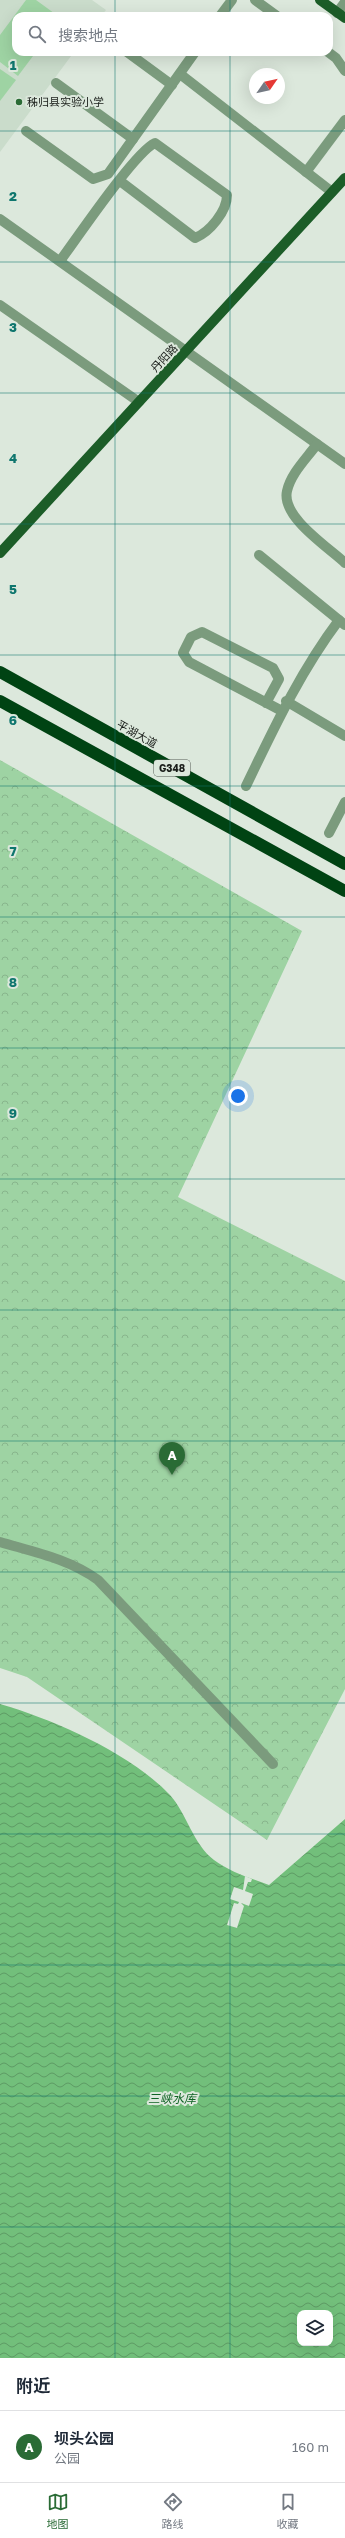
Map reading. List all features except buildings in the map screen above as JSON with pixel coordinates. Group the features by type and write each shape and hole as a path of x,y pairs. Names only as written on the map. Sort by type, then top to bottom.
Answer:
{"highway":[{"name":"平湖大道","path":"0,672 345,864"},
{"name":"G348","path":"0,701 345,891"}],"main road":[{"path":"320,0 341,16"},
{"name":"丹阳路","path":"0,553 345,178"}],"street":[{"path":"223,12 232,0"},
{"path":"255,0 272,12"},
{"path":"341,16 345,2"},
{"path":"133,56 172,84"},
{"path":"26,131 93,179 108,174 192,56"},
{"path":"333,56 345,71"},
{"path":"180,74 332,192"},
{"path":"56,83 133,139"},
{"path":"306,172 345,120"},
{"path":"60,261 120,181 146,147 155,143 227,195 227,205 204,234 195,238 120,181"},
{"path":"0,219 345,464"},
{"path":"0,305 139,402"},
{"path":"317,444 290,482 287,492 288,503 300,524 345,563"},
{"path":"246,786 284,706 314,652 342,622 259,555"},
{"path":"266,703 279,679 273,668 202,632 191,637 183,653 189,662 266,703 284,706 345,736"},
{"path":"329,833 345,802"},
{"path":"0,1542 59,1559 85,1571 98,1580 273,1764"}],"shaded area":[{"name":"秭归县实验小学","path":"0,0 92,0 106,10 104,12 12,12 12,56 71,56 0,152"}],"green space":[{"path":"26,0 36,0 52,12 17,12"},
{"path":"12,19 12,56 33,56 18,76 0,62 0,35"},
{"path":"0,69 16,80 0,101"},
{"path":"0,760 302,931 178,1197 345,1281 345,1689 267,1840 27,1677 0,1668"}],"water":[{"name":"三峡水库","path":"0,1704 44,1719 67,1729 91,1740 134,1765 170,1795 201,1846 214,1860 233,1871 269,1885 345,1819 345,2358 0,2358"}],"pier":[{"path":"245,1876 252,1879 251,1882 248,1882 245,1891 253,1894 249,1906 241,1903 244,1906 237,1928 227,1925 234,1903 238,1904 239,1902 230,1899 234,1887 243,1890"}],"place":[{"name":"秭归县实验小学","path":"19,102"},
{"name":"坝头公园","path":"172,1475"}]}
